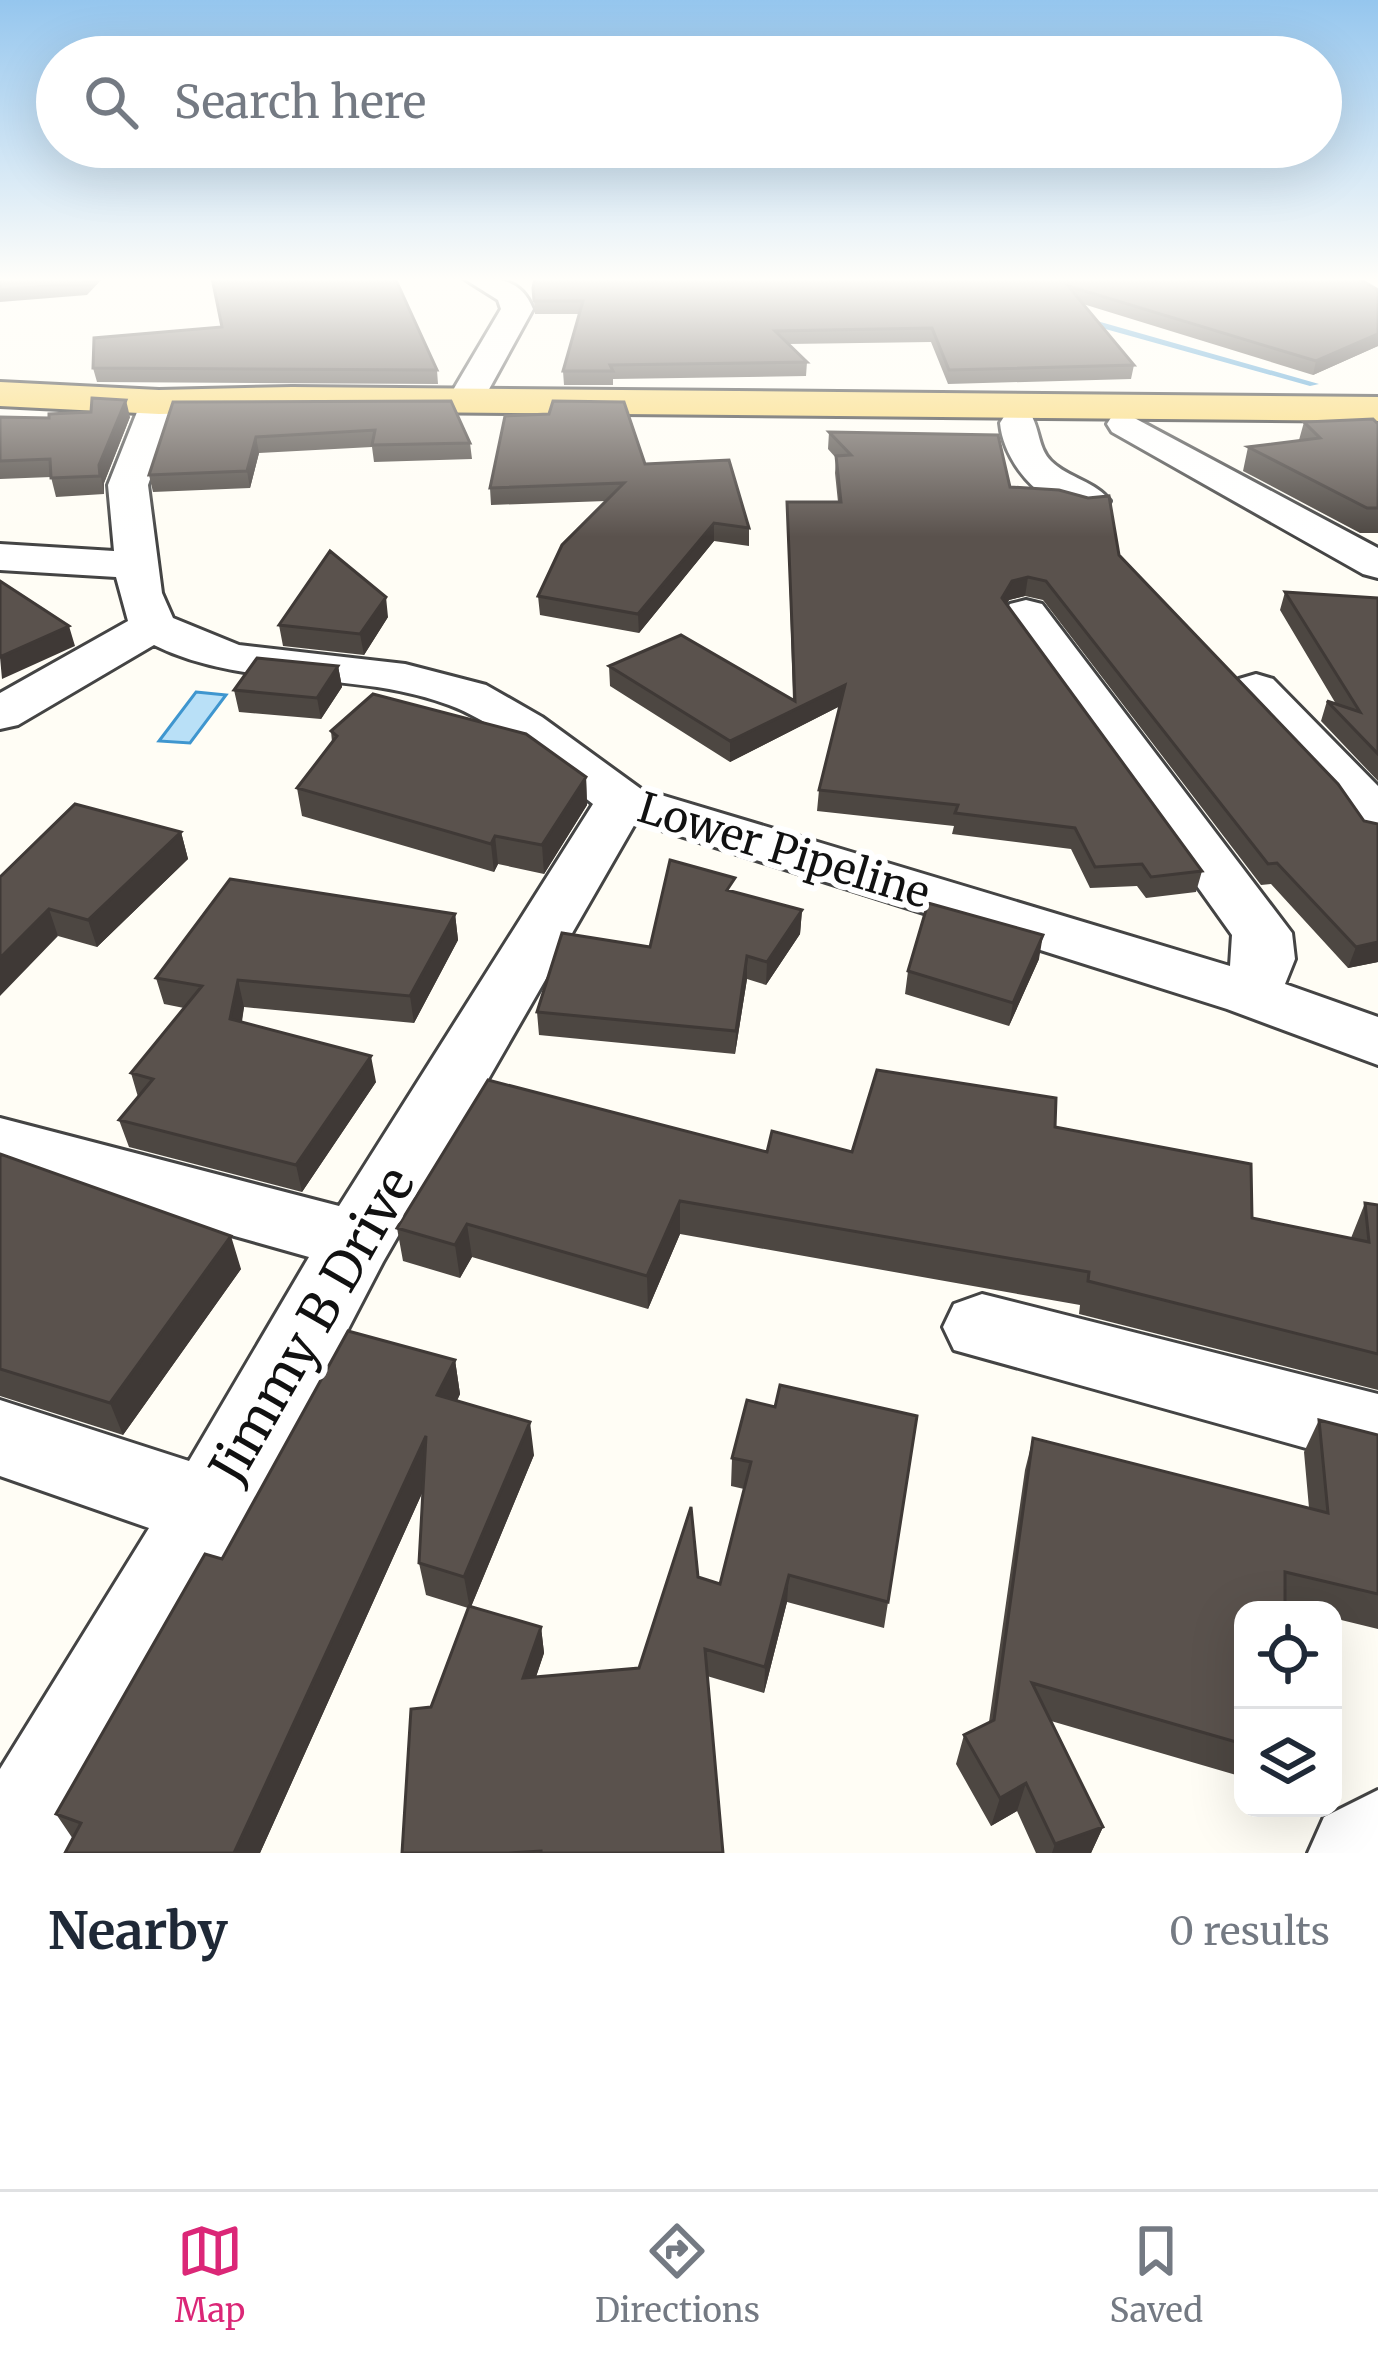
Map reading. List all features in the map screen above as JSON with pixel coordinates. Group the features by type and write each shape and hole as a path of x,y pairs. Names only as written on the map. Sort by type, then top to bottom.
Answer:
{"main road":[{"path":"0,394 106,396 154,412 315,417 1378,428"},
{"path":"0,418 464,402 1378,409"}],"street":[{"path":"464,402 485,364"},
{"path":"520,403 525,364"},
{"path":"0,714 153,626 136,565 128,484 154,412"},
{"path":"1018,423 1018,444 1031,465 1055,484 1090,501"},
{"path":"1125,424 1378,565"},
{"path":"0,557 136,565"},
{"path":"1026,614 1262,933 1264,959 1249,994"},
{"name":"Lower Pipeline","path":"153,626 200,650 238,659 405,679 469,695 524,728 622,800 1249,994 1378,1042"},
{"path":"1256,689 1370,802"},
{"name":"Jimmy B Drive","path":"7,1853 209,1508 357,1241 622,800"},
{"path":"0,1144 357,1241"},
{"path":"982,1328 1378,1432"},
{"path":"0,1438 209,1508"},
{"path":"1360,1853 1378,1840"}],"water":[{"path":"196,692 226,695 190,743 159,741"}],"building":[{"path":"434,364 437,370 93,368"},
{"path":"565,364 645,364 610,365 613,371 563,371"},
{"path":"947,364 1134,365 949,370"},
{"path":"92,398 126,400 99,465 100,476 51,478 50,459 0,461 0,417 49,418 49,414 91,412"},
{"path":"451,401 470,443 372,445 375,430 256,437 247,471 149,475 173,402"},
{"path":"553,401 624,402 645,464 729,460 749,528 714,523 638,614 538,596 562,545 624,483 490,488 505,416 549,414"},
{"path":"1373,419 1378,424 1378,508 1367,508 1248,447 1320,438 1304,422"},
{"path":"829,432 998,435 1010,487 1059,490 1088,498 1109,496 1119,555 1338,784 1364,821 1378,824 1378,942 1356,947 1277,863 1268,864 1046,581 1028,577 1012,581 1002,598 1202,871 1151,877 1142,864 1095,867 1075,828 955,813 958,805 819,790 845,685 730,741 609,666 681,635 795,701 787,502 841,502 836,456 851,455"},
{"path":"330,551 386,597 360,634 279,625"},
{"path":"0,581 69,626 0,657"},
{"path":"1285,592 1378,598 1378,754 1327,701 1360,712"},
{"path":"257,658 338,666 317,698 234,690"},
{"path":"373,694 526,734 586,777 542,845 495,836 491,844 297,788 337,736 331,731"},
{"path":"75,804 181,832 88,920 49,909 0,958 0,877"},
{"path":"670,860 735,878 727,890 802,910 767,962 747,956 736,1031 537,1012 562,933 650,947"},
{"path":"230,879 455,914 410,996 238,980 230,1019 371,1056 296,1165 119,1120 153,1079 131,1073 202,986 156,978"},
{"path":"928,903 1043,935 1013,1003 908,971"},
{"path":"877,1070 1056,1098 1055,1127 1251,1164 1252,1218 1369,1242 1365,1203 1378,1205 1378,1354 1088,1281 1089,1272 680,1201 647,1276 467,1224 455,1245 397,1228 488,1080 767,1152 772,1131 852,1152"},
{"path":"0,1154 231,1236 110,1403 0,1369"},
{"path":"348,1331 455,1360 437,1395 530,1422 464,1577 419,1563 426,1436 234,1853 65,1853 81,1823 56,1814 205,1554 222,1559"},
{"path":"780,1385 917,1416 888,1602 789,1575 765,1667 705,1649 723,1853 402,1853 411,1709 431,1707 469,1606 541,1627 523,1678 639,1668 691,1507 698,1577 720,1584 751,1462 732,1458 747,1400 775,1407"},
{"path":"1319,1420 1378,1435 1378,1594 1285,1572 1285,1601 1234,1601 1234,1741 1032,1683 1103,1827 1055,1844 1026,1783 1000,1798 964,1735 994,1720 1033,1438 1328,1513"}],"waterway":[{"path":"1244,364 1314,384"}]}
